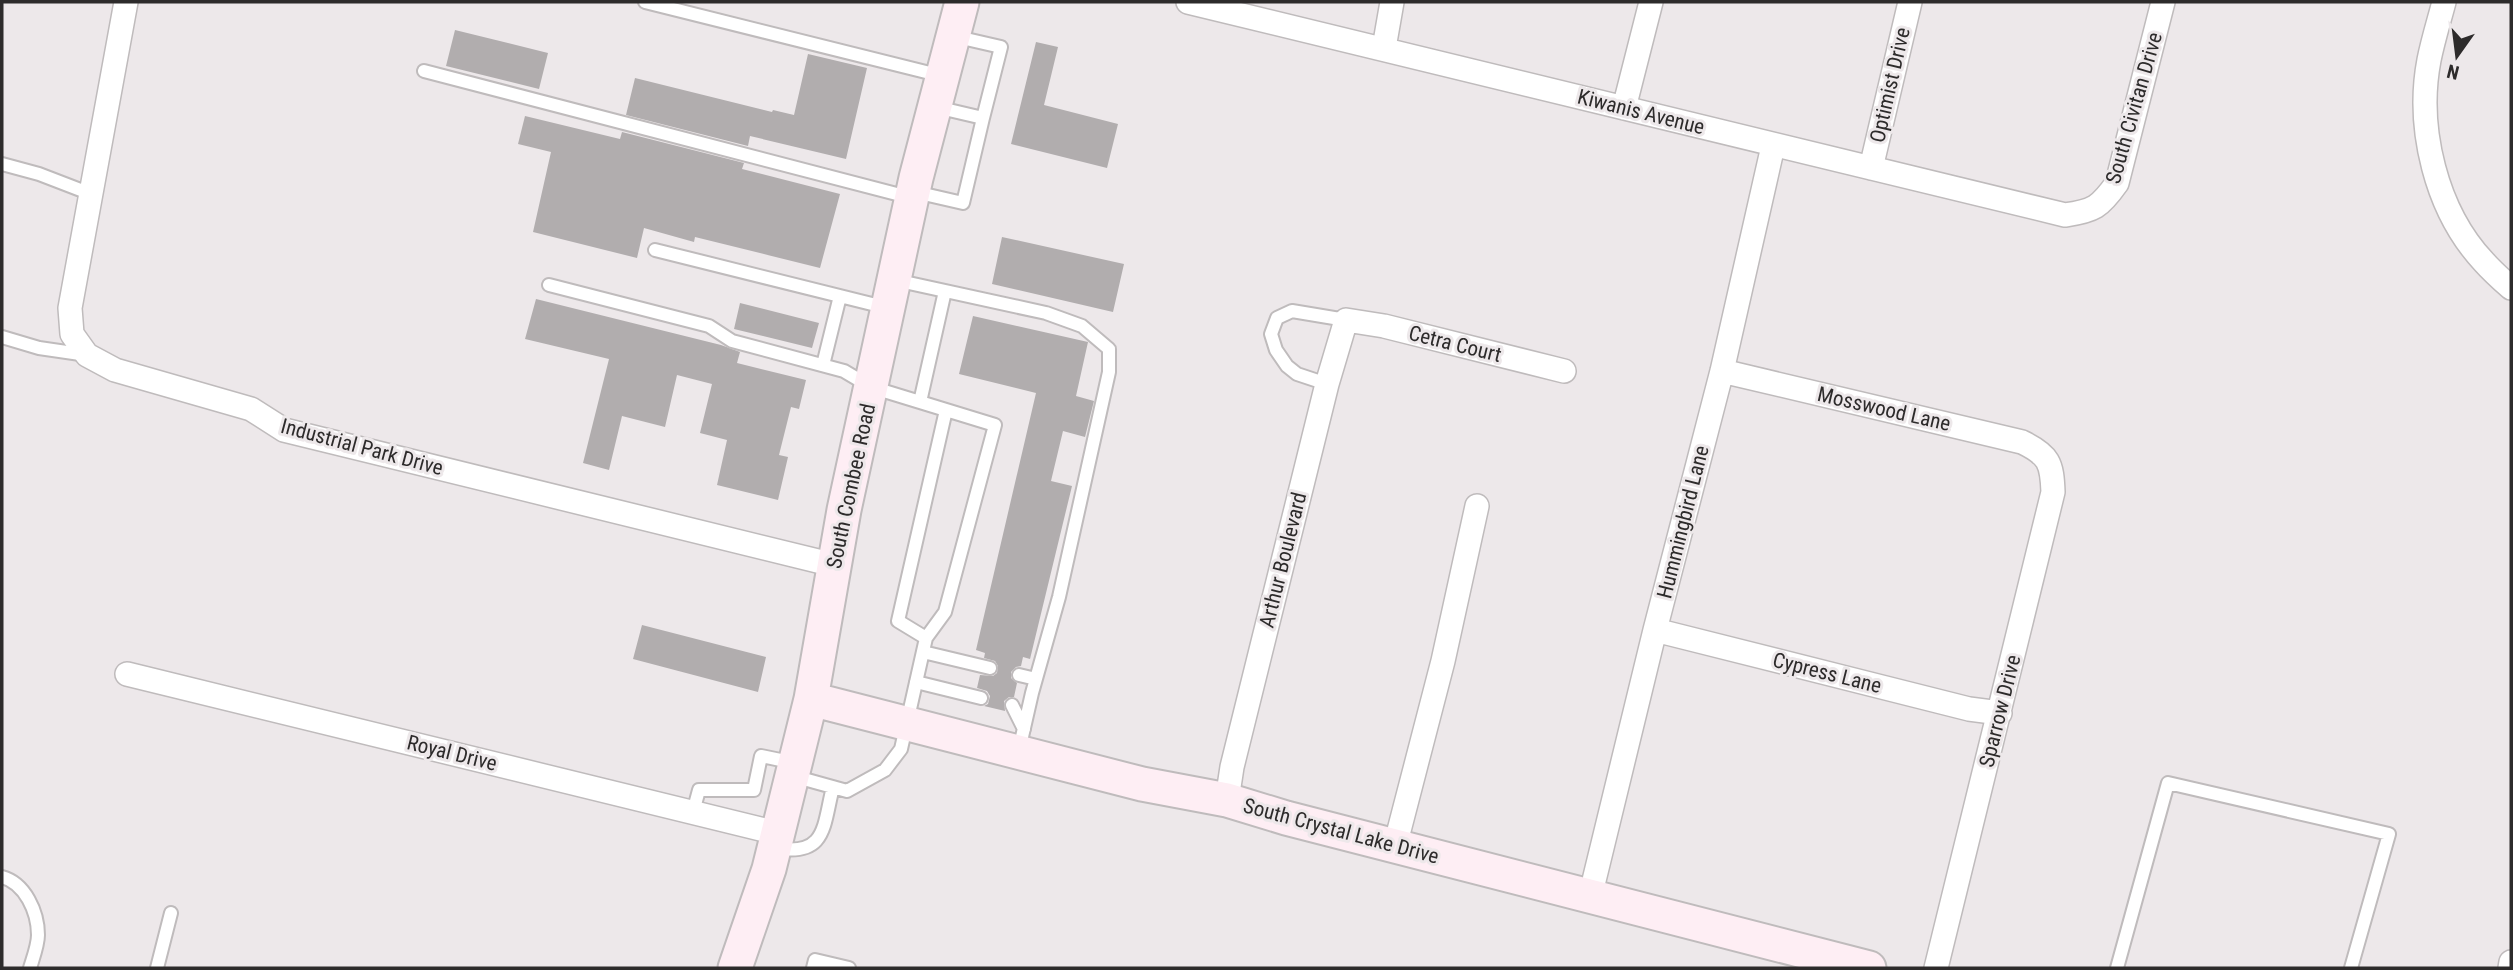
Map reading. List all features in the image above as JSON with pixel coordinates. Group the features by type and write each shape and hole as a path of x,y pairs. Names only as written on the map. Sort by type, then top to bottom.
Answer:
{"street":[{"path":"88,355 72,334 70,308 126,2"},
{"name":"South Combee Road","path":"736,968 776,840 811,699 834,565 891,294 962,2"},
{"name":"Kiwanis Avenue","path":"1188,2 2065,215 2088,212 2094,208"},
{"path":"1384,48 1392,2"},
{"path":"1625,108 1651,2"},
{"name":"Optimist Drive","path":"1871,168 1910,2"},
{"name":"South Civitan Drive","path":"2094,208 2106,199 2117,183 2163,2"},
{"path":"2444,2 2429,62 2425,112 2430,156 2448,207 2464,236 2482,261 2511,288"},
{"name":"Hummingbird Lane","path":"1590,897 1722,371 1773,146"},
{"name":"Cetra Court","path":"1346,320 1384,326 1564,371"},
{"name":"Arthur Boulevard","path":"1227,800 1235,754 1327,384 1346,320"},
{"name":"Industrial Park Drive","path":"88,355 115,370 251,409 284,430 834,565"},
{"name":"Mosswood Lane","path":"1722,371 2022,442 2044,455"},
{"name":"Sparrow Drive","path":"1936,968 2053,492 2052,468 2044,455"},
{"path":"1395,846 1443,661 1478,506"},
{"name":"Cypress Lane","path":"1655,630 1969,709 2000,713"},
{"name":"Royal Drive","path":"127,674 693,812 776,840"},
{"name":"South Crystal Lake Drive","path":"811,699 906,725 1021,741 1142,784 1227,800 1286,818 1869,968"},
{"path":"2510,968 2511,962"}],"lane":[{"path":"646,2 939,91 983,118"},
{"path":"424,71 913,195 962,203 1001,47 953,36"},
{"path":"2,164 39,174 91,194"},
{"path":"655,250 840,296 945,291 1046,313 1082,326 1109,349 1109,372 1059,597 1021,741"},
{"path":"549,285 709,326 732,341 844,371 871,387 995,425 945,612 926,638 901,748 884,770 847,791 761,756 754,789 699,790 693,812"},
{"path":"920,402 945,291"},
{"path":"823,365 840,296"},
{"path":"1327,384 1297,374 1287,366 1276,350 1271,334 1277,318 1292,311 1346,320"},
{"path":"2,337 39,348 88,355"},
{"path":"926,638 898,621 946,410"},
{"path":"923,652 990,668"},
{"path":"1019,675 1036,679"},
{"path":"916,682 981,698"},
{"path":"1012,705 1021,741"},
{"path":"2117,968 2168,783 2389,834 2351,968"},
{"path":"776,840 784,849 812,846 820,839 833,787"},
{"path":"2,877 8,878 30,898 38,936 30,968"},
{"path":"157,968 171,913"},
{"path":"813,968 815,960 849,968"}],"building":[{"path":"455,30 548,53 539,89 446,66"},
{"path":"1036,42 1058,47 1044,105 1118,124 1107,168 1011,144"},
{"path":"808,54 867,68 846,159 750,136 748,146 626,115 635,78 794,115"},
{"path":"525,116 620,139 622,132 744,163 742,169 840,194 820,268 695,237 694,242 644,228 637,258 533,232 551,152 518,144"},
{"path":"1002,237 1124,264 1113,312 992,284"},
{"path":"536,299 721,345 740,352 737,363 806,380 799,409 791,407 779,455 788,457 778,500 717,485 727,440 700,433 712,384 677,375 665,427 622,416 609,470 583,463 609,359 525,339"},
{"path":"740,303 819,323 812,348 734,329"},
{"path":"973,316 1088,342 1076,396 1094,401 1085,437 1063,431 1051,481 1072,486 1030,659 1023,657 1021,666 1011,672 1011,678 1017,683 1014,697 1004,701 1005,711 984,706 988,704 990,696 987,691 977,688 980,675 993,676 997,673 998,666 995,661 984,658 985,653 976,650 1036,393 959,374"},
{"path":"642,625 766,657 758,692 633,659"}]}
